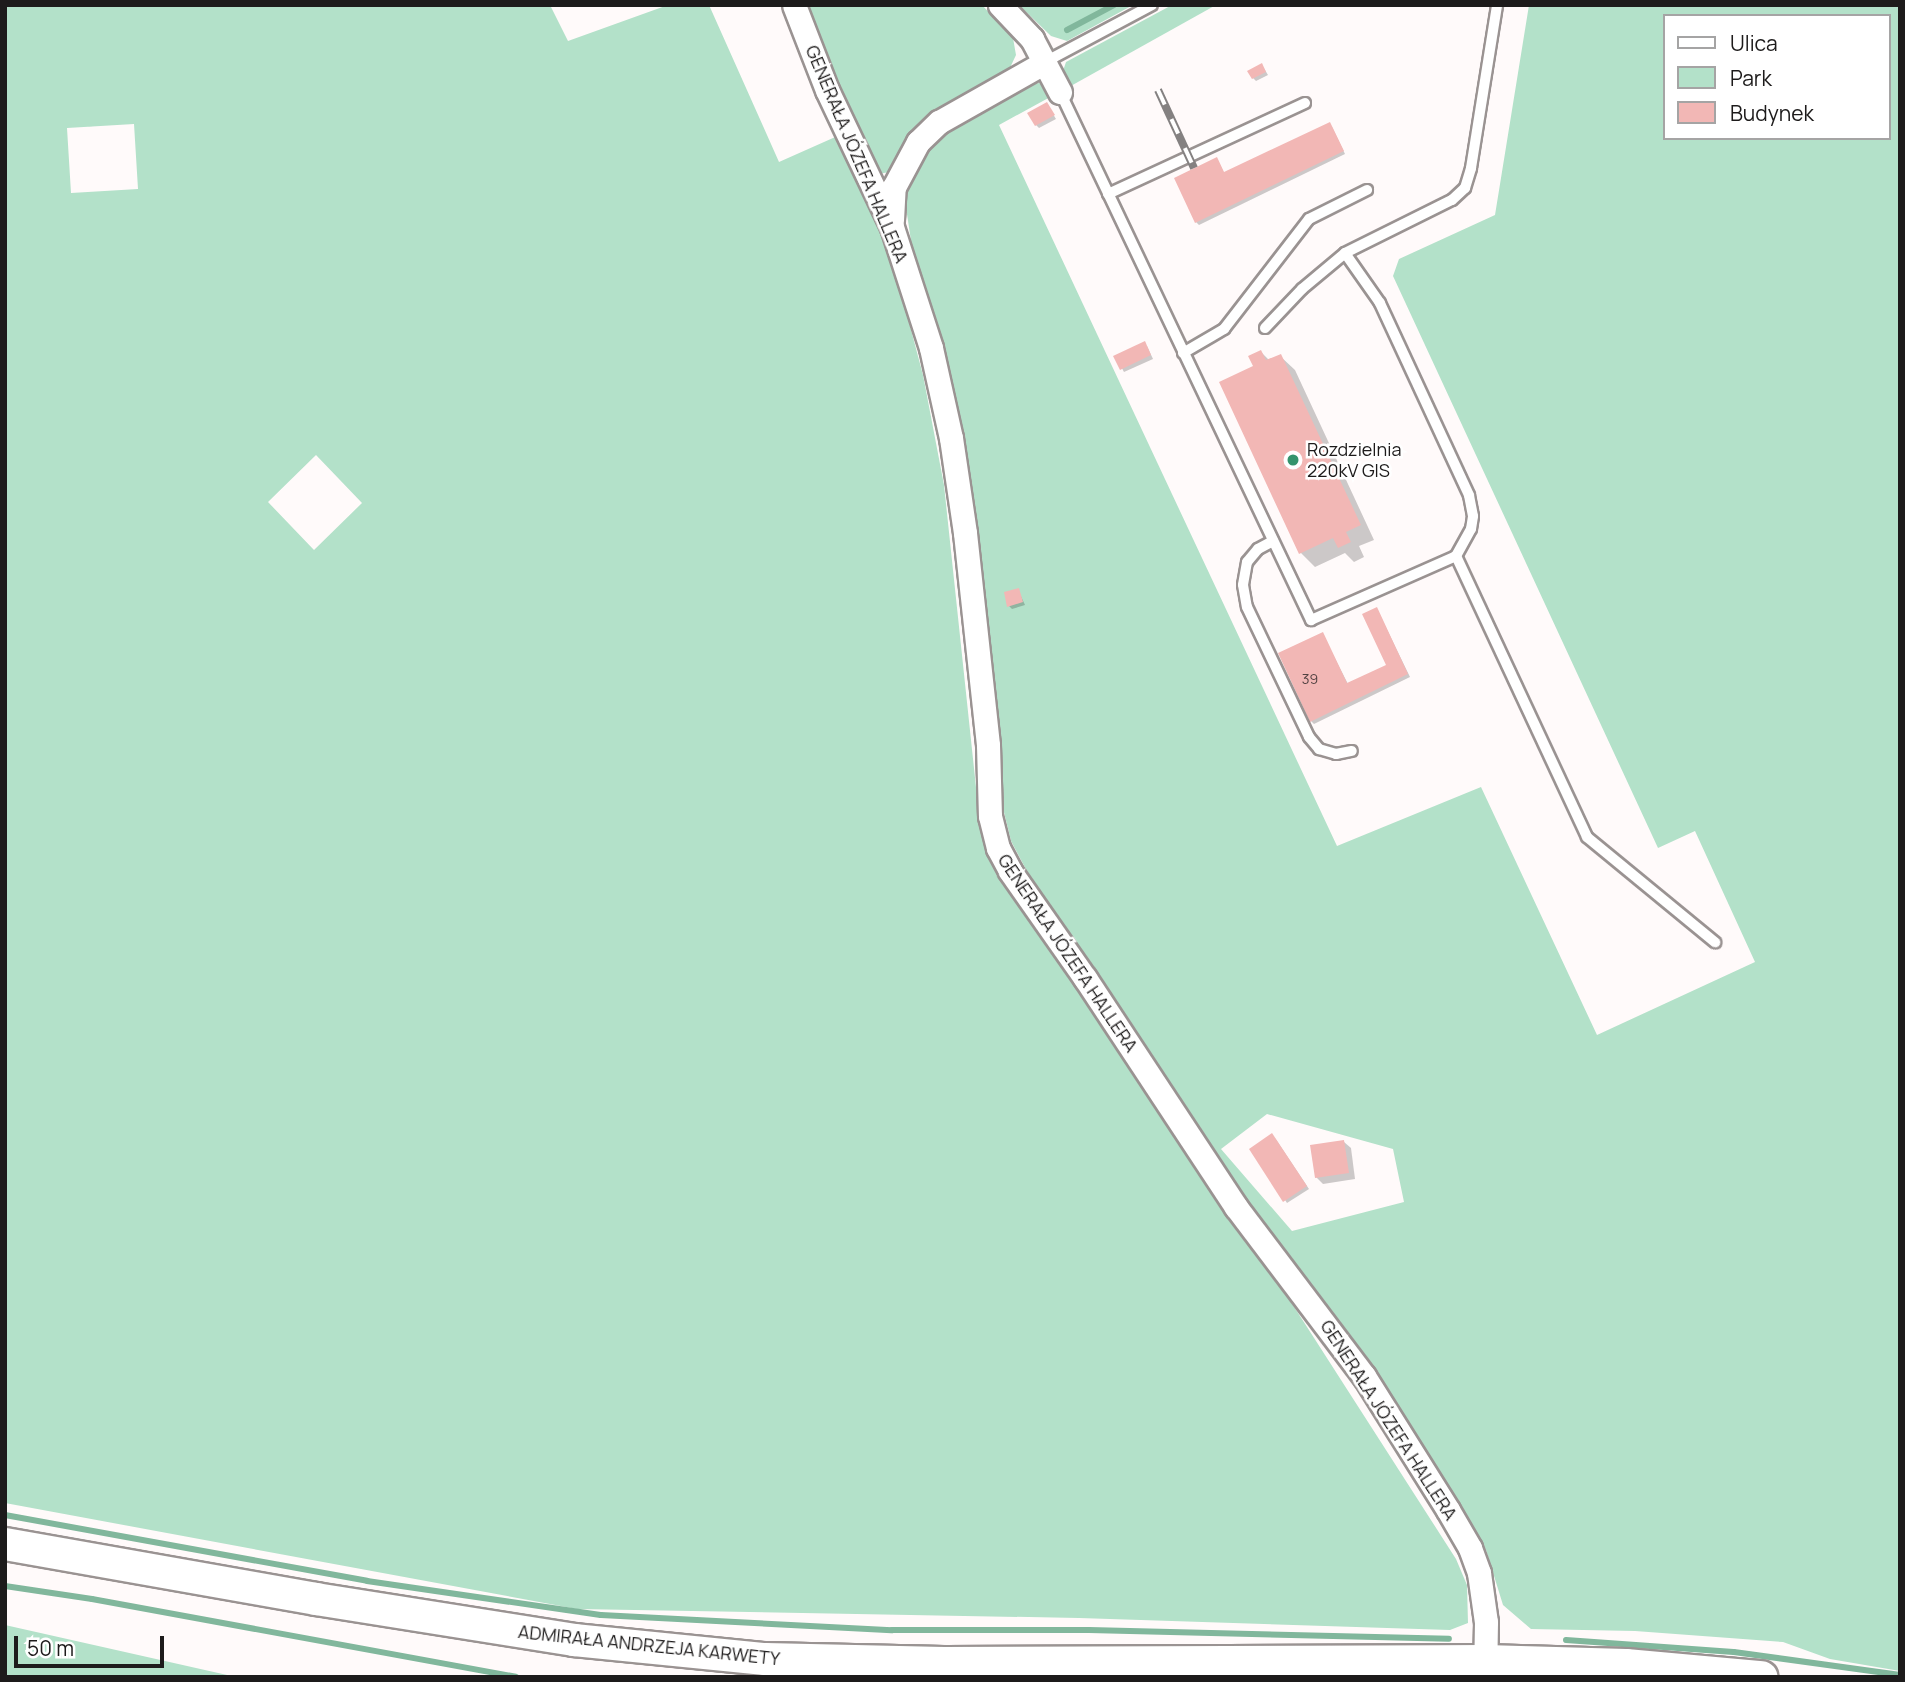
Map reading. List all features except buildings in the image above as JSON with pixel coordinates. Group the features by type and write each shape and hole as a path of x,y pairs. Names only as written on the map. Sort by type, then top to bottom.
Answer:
{"main road":[{"name":"ADMIRAŁA ANDRZEJA KARWETY","path":"5,1544 316,1600 574,1640 765,1659 944,1663 1485,1661 1761,1677"}],"street":[{"name":"GENERAŁA JÓZEFA HALLERA","path":"794,5 827,90 892,227 931,348 951,438 983,688 990,816 998,848 1010,871 1085,978 1236,1207 1364,1376 1448,1510 1470,1548 1479,1573 1486,1622 1485,1661"},
{"path":"1000,5 1032,39 1059,92"},
{"path":"892,227 894,187 918,142 939,122 1045,62"}],"lane":[{"path":"1045,62 1153,5"},
{"path":"1265,328 1302,289 1345,253 1452,200 1465,188 1471,168 1497,5"},
{"path":"1059,92 1311,620 1456,556 1471,529 1473,516 1469,495 1380,303 1345,253"},
{"path":"1108,194 1306,103"},
{"path":"1183,353 1224,329 1309,219 1367,190"},
{"path":"1273,541 1258,549 1247,562 1242,585 1247,607 1309,737 1320,748 1336,754 1352,751"},
{"path":"1456,556 1587,836 1715,942"}],"green space":[{"path":"5,5 550,5 568,41 668,5 709,5 779,162 842,134 892,258 923,375 944,485 978,806 991,856 1012,895 1255,1246 1456,1559 1467,1585 1468,1623 1450,1630 1079,1618 577,1609 5,1503","holes":["134,124 138,189 71,193 67,128","316,455 362,503 314,550 268,502"]},
{"path":"803,5 982,5 1013,38 1016,55 1008,72 975,87 930,116 907,139 889,172 879,174 871,169"},
{"path":"1019,5 1133,5 1067,41 1051,36"},
{"path":"1172,5 1216,5 1069,87 1062,74 1066,62"},
{"path":"1529,5 1900,5 1900,1671 1830,1659 1783,1642 1635,1631 1531,1629 1503,1605 1486,1550 1363,1354 1252,1211 1030,877 1011,841 1001,800 994,680 970,489 945,351 913,254 905,201 911,176 939,135 1028,85 1039,83 1046,87 1052,96 999,125 1337,846 1481,787 1597,1035 1755,962 1695,831 1658,848 1393,276 1399,259 1495,215","holes":["1267,1114 1393,1149 1404,1202 1292,1231 1221,1149"]},
{"path":"5,1625 236,1677 5,1677"}],"waterway":[{"path":"1067,30 1114,5"},
{"path":"5,1515 367,1581 601,1615 892,1630 1089,1630 1449,1639"},
{"path":"5,1586 92,1599 516,1677"},
{"path":"1566,1640 1734,1652 1900,1675"}],"railway":[{"path":"1158,90 1194,168"}],"place":[{"name":"Rozdzielnia 220kV GIS","path":"1293,460"}]}
